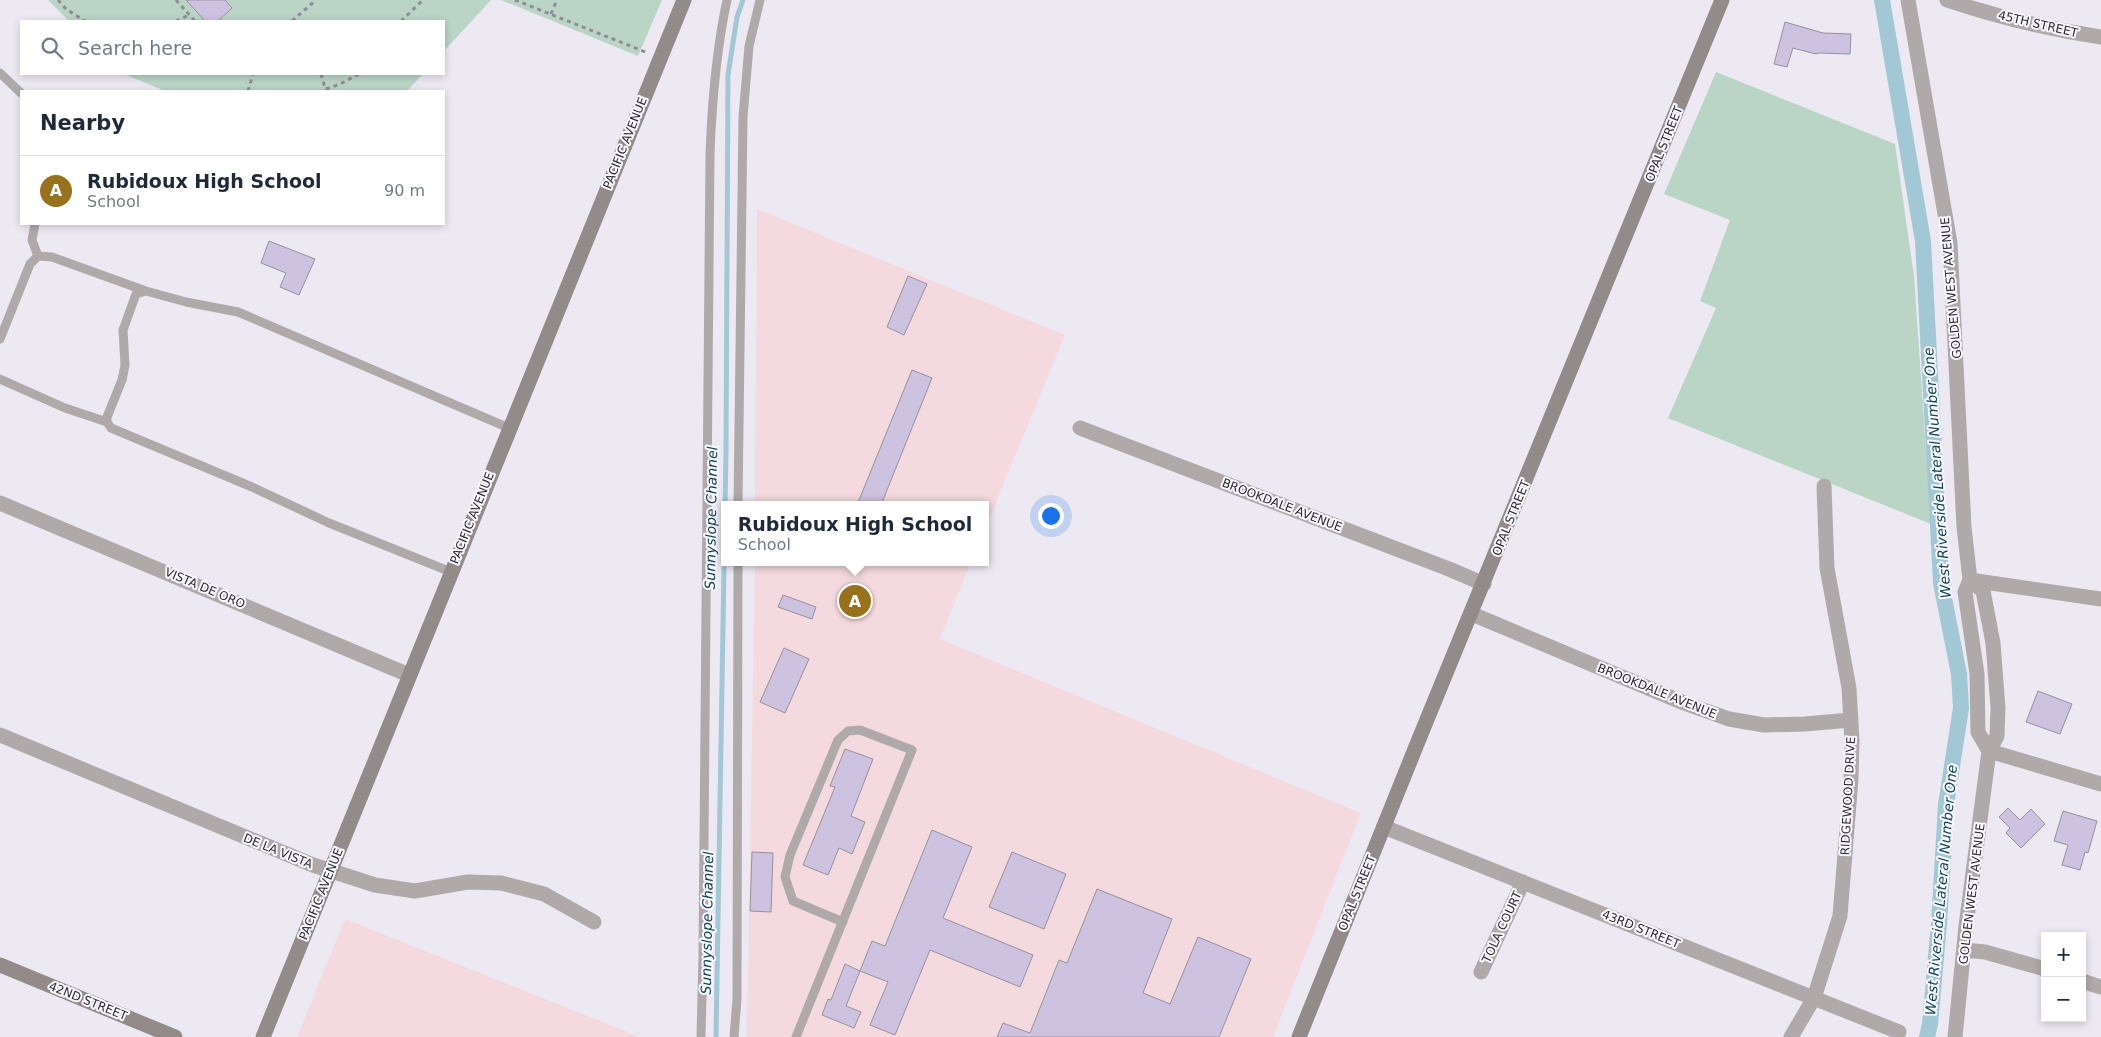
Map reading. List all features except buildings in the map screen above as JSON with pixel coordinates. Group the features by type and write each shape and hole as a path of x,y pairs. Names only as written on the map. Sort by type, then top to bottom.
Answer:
{"street":[{"name":"PACIFIC AVENUE","path":"263,1037 684,0"},
{"name":"OPAL STREET","path":"1299,1037 1722,0"},
{"name":"GOLDEN WEST AVENUE","path":"1908,0 1950,243 1964,527 1970,580 1983,591 1993,642 1998,698 1997,736 1989,751 1955,1037"},
{"name":"45TH STREET","path":"1947,0 2055,30 2101,37"},
{"name":"BROOKDALE AVENUE","path":"1080,428 1440,565 1484,584"},
{"name":"RIDGEWOOD DRIVE","path":"1791,1037 1814,998 1840,916 1851,779 1849,688 1827,568 1824,486"},
{"name":"VISTA DE ORO","path":"0,503 409,675"},
{"path":"1970,580 2101,599"},
{"name":"BROOKDALE AVENUE","path":"1472,614 1676,700 1729,719 1764,725 1851,720"},
{"name":"DE LA VISTA","path":"0,735 313,865 375,885 415,891 468,882 501,883 544,894 594,922"},
{"path":"1989,751 2101,784"},
{"name":"43RD STREET","path":"1384,827 1898,1032"},
{"name":"TOLA COURT","path":"1481,972 1523,882"},
{"path":"1964,950 1985,952 2041,968"},
{"name":"42ND STREET","path":"0,965 175,1037"},
{"path":"2086,982 2101,986"}],"lane":[{"path":"700,1037 704,924 711,135 715,68 727,0"},
{"path":"738,501 743,117 749,46 760,0"},
{"path":"0,74 20,93"},
{"path":"35,225 32,240 38,256"},
{"path":"0,339 30,264 38,256 52,257 146,291 186,302 238,312 509,428"},
{"path":"146,291 136,294 123,330 125,365 122,380 107,416 107,422 111,428 252,487 329,523 451,572"},
{"path":"0,379 65,408 107,422"},
{"path":"734,1037 737,999 738,566"},
{"path":"796,1037 843,922 912,750 860,730 848,731 838,740 790,855 785,877 793,901 843,922"}],"path":[{"path":"58,0 66,9 83,20"},
{"path":"176,0 194,20"},
{"path":"293,20 316,0"},
{"path":"402,20 423,0"},
{"path":"515,0 649,54"},
{"path":"551,14 557,0"},
{"path":"178,20 189,15"},
{"path":"248,90 252,75"},
{"path":"320,75 326,90 357,75"}],"shaded area":[{"path":"757,209 1065,335 989,519 989,501 755,501"},
{"path":"755,566 969,566 940,639 1361,813 1273,1037 747,1037"},
{"path":"345,919 640,1037 297,1037"}],"green space":[{"path":"48,0 491,0 445,50 445,20 68,20"},
{"path":"501,0 662,0 638,56"},
{"path":"1716,72 1895,144 1914,276 1931,524 1668,418 1716,308 1700,301 1730,220 1664,194"},
{"path":"126,75 422,75 408,90 163,90"}],"waterway":[{"name":"Sunnyslope Channel","path":"725,501 728,75 737,17 743,0"},
{"name":"West Riverside Lateral Number One","path":"1882,0 1923,241 1941,583 1959,674 1961,708 1946,805 1939,924 1930,1024 1927,1037"},
{"name":"Sunnyslope Channel","path":"716,1037 724,566"}],"place":[{"name":"Rubidoux High School","path":"855,601"}]}
